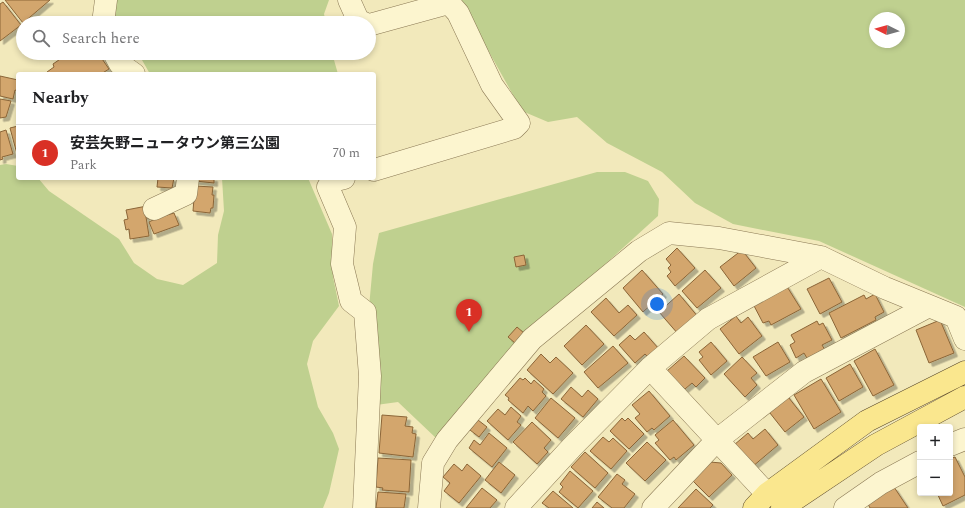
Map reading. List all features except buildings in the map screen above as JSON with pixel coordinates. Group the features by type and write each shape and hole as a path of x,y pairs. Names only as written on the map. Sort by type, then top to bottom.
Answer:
{"main road":[{"path":"768,503 867,422 965,372"},
{"path":"768,503 965,397"}],"street":[{"path":"104,16 106,0"},
{"path":"349,0 356,16"},
{"path":"376,23 449,3 458,13 492,85 519,122 514,128 376,169"},
{"path":"118,60 120,64 131,72"},
{"path":"154,209 186,194 188,180"},
{"path":"336,180 332,181 328,187 345,227 342,264 351,301 365,312 370,376 364,508"},
{"path":"429,508 433,463 447,440 532,339 639,251 668,233 719,238 821,257 927,307 956,317 965,338"},
{"path":"516,508 572,447 650,368 708,319 821,257"},
{"path":"653,508 716,440 804,372 927,307"},
{"path":"650,368 716,440 768,503"},
{"path":"953,444 965,439"},
{"path":"845,508 881,483 917,464"}],"green space":[{"path":"112,0 329,0 324,16 113,16 111,8"},
{"path":"460,0 965,0 965,307 819,241 733,224 695,203 662,172 607,143 577,117 548,122 522,111"},
{"path":"142,60 334,60 337,72 149,72"},
{"path":"6,164 16,166 16,180 40,180 49,191 119,239 134,263 157,279 183,285 217,263 218,235 224,211 222,180 309,180 332,234 333,277 339,306 313,341 307,364 318,407 333,433 339,449 329,493 323,508 0,508 0,165"},
{"path":"597,172 625,172 648,181 659,199 658,216 567,299 437,439 398,402 376,405 369,307 373,264 379,233"}],"place":[{"name":"安芸矢野ニュータウン第三公園","path":"469,332"}]}
